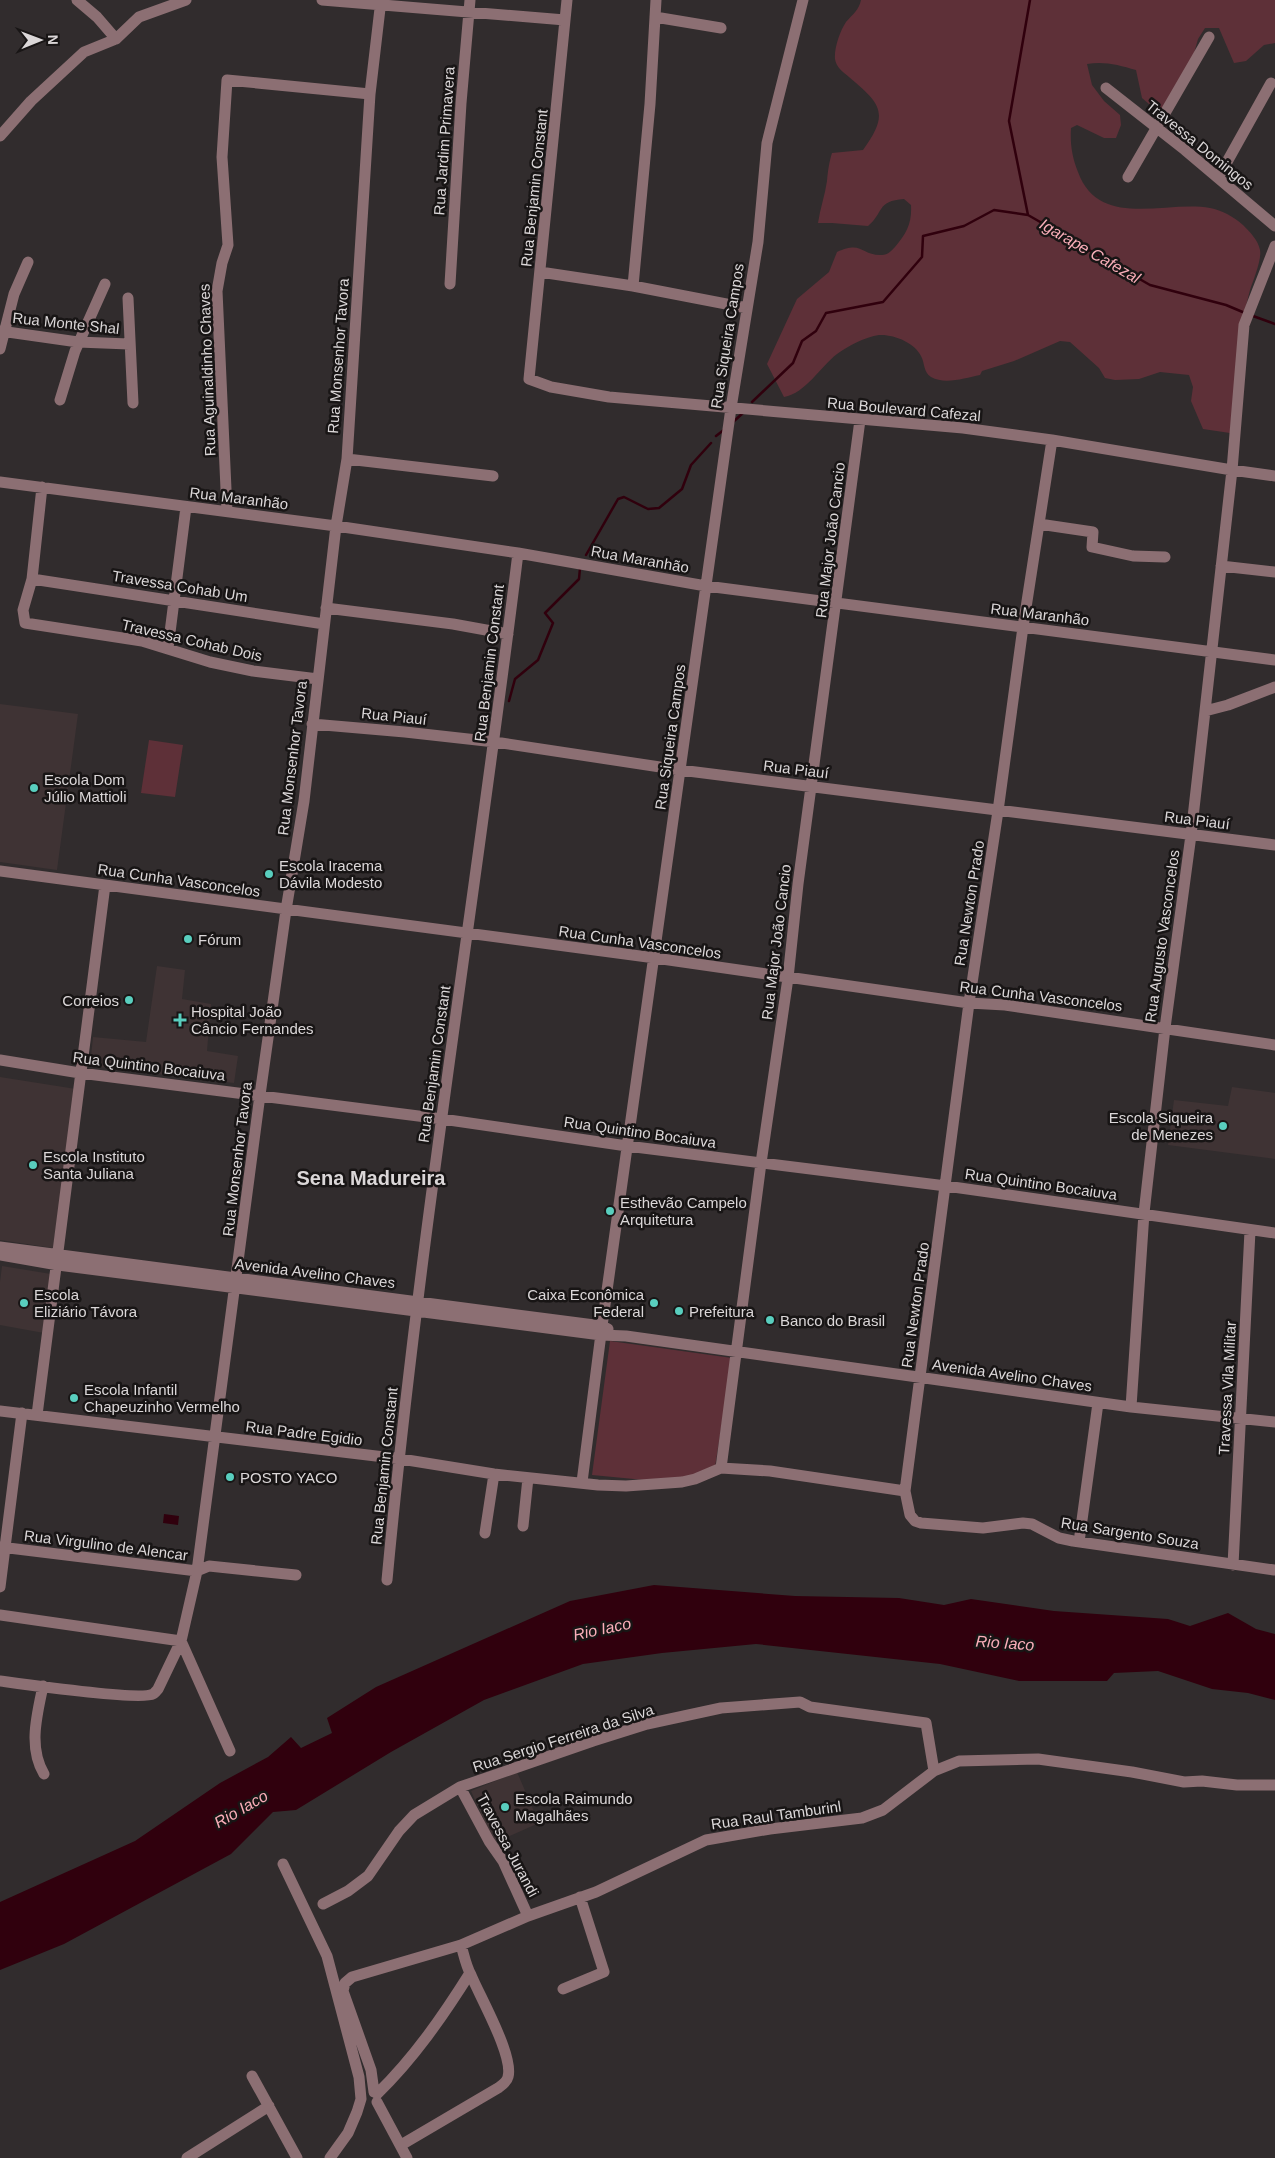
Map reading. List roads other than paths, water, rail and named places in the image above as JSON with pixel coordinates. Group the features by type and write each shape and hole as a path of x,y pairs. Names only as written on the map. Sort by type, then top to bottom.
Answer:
{"street":[{"path":"77,0 97,16 116,39"},
{"path":"0,136 31,101 84,52 116,39 139,17 186,0"},
{"path":"322,0 469,6 565,20"},
{"name":"Rua Benjamin Constant","path":"529,379 567,0"},
{"path":"633,286 650,104 656,0"},
{"name":"Rua Siqueira Campos","path":"582,1482 601,1331 731,408 758,242 767,143 803,0"},
{"name":"Rua Monsenhor Tavora","path":"43,1686 144,1696 153,1694 158,1688 181,1641 197,1571 260,1095 286,910 304,801 336,526 347,459 370,94 380,2"},
{"name":"Rua Jardim Primavera","path":"450,284 469,6"},
{"path":"655,17 721,28"},
{"path":"1128,177 1158,129 1210,37"},
{"name":"Rua Aguinaldinho Chaves","path":"227,511 217,291 222,263 228,244 222,157 227,80 318,91 370,94"},
{"path":"1218,178 1271,83"},
{"name":"Travessa Domingos","path":"1106,88 1275,226"},
{"name":"Rua Augusto Vasconcelos","path":"1131,1407 1144,1213 1212,652 1232,470 1244,325 1275,246"},
{"path":"0,349 2,331 14,294 28,262"},
{"path":"540,272 633,286 747,308"},
{"path":"60,400 78,342 105,284"},
{"path":"128,298 133,403"},
{"name":"Rua Monte Shal","path":"2,331 78,342 129,344"},
{"name":"Rua Boulevard Cafezal","path":"529,379 551,387 608,397 963,428 1052,440 1275,476"},
{"name":"Rua Major João Cancio","path":"721,1468 761,1163 788,978 860,420"},
{"name":"Rua Newton Prado","path":"906,1491 969,1003 1052,440"},
{"path":"347,459 493,476"},
{"name":"Rua Maranhão","path":"0,482 336,526 518,553 706,586 1275,660"},
{"path":"32,579 42,487"},
{"path":"168,648 186,506"},
{"path":"1039,524 1092,532 1092,547 1133,556 1165,557"},
{"name":"Rua Benjamin Constant","path":"387,1580 417,1306 466,934 495,742 518,553"},
{"path":"1221,566 1275,572"},
{"name":"Travessa Cohab Um","path":"32,579 324,624"},
{"name":"Travessa Cohab Dois","path":"32,579 23,616 25,623 29,625 142,641 210,662 253,671 318,679"},
{"path":"326,608 444,623 508,634"},
{"path":"1205,711 1228,705 1275,687"},
{"name":"Rua Piauí","path":"312,724 495,742 680,770 998,812 1275,845"},
{"name":"Rua Cunha Vasconcelos","path":"0,871 655,958 788,978 898,991 969,1003 1004,1005 1275,1045"},
{"path":"38,1415 105,885"},
{"name":"Rua Quintino Bocaiuva","path":"0,1060 80,1073 442,1119 627,1146 946,1186 1144,1213 1250,1231 1275,1233"},
{"name":"Travessa Vila Militar","path":"1233,1565 1250,1231"},
{"name":"Avenida Avelino Chaves","path":"0,1247 59,1259 601,1331 1098,1403 1275,1422"},
{"name":"Avenida Avelino Chaves","path":"0,1255 59,1259"},
{"path":"1079,1542 1098,1403"},
{"name":"Rua Padre Egidio","path":"0,1410 215,1438 400,1459 494,1474 626,1486 682,1482 695,1479 721,1468"},
{"path":"0,1587 2,1547 22,1413"},
{"path":"721,1468 770,1470 906,1491"},
{"path":"485,1533 494,1474"},
{"path":"523,1526 528,1478"},
{"name":"Rua Sargento Souza","path":"906,1491 910,1515 915,1521 984,1528 1023,1523 1032,1524 1059,1538 1079,1542 1274,1570"},
{"name":"Rua Virgulino de Alencar","path":"2,1547 197,1571 208,1566 296,1576"},
{"path":"0,1615 181,1641 230,1751"},
{"path":"0,1681 43,1686 35,1746 36,1758 44,1774"},
{"name":"Rua Sergio Ferreira da Silva","path":"323,1904 348,1891 368,1876 399,1831 414,1815 460,1788 647,1724 721,1708 800,1702 810,1707 926,1723 934,1771"},
{"name":"Rua Raul Tamburinl","path":"371,2097 371,2070 343,1991 345,1983 352,1977 461,1945 528,1916 580,1897 706,1840 770,1829 862,1818 883,1810 934,1771 959,1761 1038,1759 1132,1772 1184,1782 1202,1781 1237,1785 1275,1785"},
{"name":"Travessa Jurandi","path":"460,1788 502,1861 528,1916"},
{"path":"283,1864 326,1956 359,2077 408,2158"},
{"path":"563,1988 604,1972 580,1897"},
{"path":"401,2145 498,2088 508,2077 509,2068 505,2050 470,1973 461,1945"},
{"path":"330,2158 371,2097 396,2075 420,2045 449,2006 470,1973"},
{"path":"252,2076 297,2158"},
{"path":"186,2158 269,2106"}],"water":[{"path":"164,1514 179,1516 178,1525 163,1523"},
{"name":"Rio Iaco","path":"654,1585 795,1596 899,1598 944,1605 971,1599 1054,1611 1168,1619 1190,1626 1228,1613 1256,1629 1275,1634 1275,1700 1248,1693 1212,1689 1158,1671 1114,1673 1107,1681 1019,1681 940,1664 756,1644 662,1653 583,1664 484,1700 391,1752 296,1810 273,1812 231,1854 64,1944 0,1970 0,1902 135,1841 220,1783 268,1757 291,1737 301,1748 332,1733 327,1718 376,1687 570,1601"}],"waterway":[{"name":"Igarape Cafezal","path":"1030,0 1009,121 1028,215 1150,285 1226,305 1245,313"},
{"path":"752,402 793,363 802,341 816,331 826,313 883,302 922,257 923,236 964,226 994,210 1028,215"},
{"name":"Igarape Cafezal","path":"1253,316 1275,324"},
{"path":"733,422 743,413"},
{"path":"716,436 725,429"},
{"path":"586,555 618,499 624,497 648,509 659,508 682,489 691,465 711,443"},
{"path":"509,701 515,679 538,660 553,623 545,613 579,579 580,568"}],"place":[{"name":"Escola Dom Júlio Mattioli","path":"34,788"},
{"name":"Escola Iracema Dávila Modesto","path":"269,874"},
{"name":"Fórum","path":"188,939"},
{"name":"Correios","path":"129,1000"},
{"name":"Hospital João Câncio Fernandes","path":"180,1020"},
{"name":"Escola Siqueira de Menezes","path":"1223,1126"},
{"name":"Escola Instituto Santa Juliana","path":"33,1165"},
{"name":"Esthevão Campelo Arquitetura","path":"610,1211"},
{"name":"Escola Eliziário Távora","path":"24,1303"},
{"name":"Caixa Econômica Federal","path":"654,1303"},
{"name":"Prefeitura","path":"679,1311"},
{"name":"Banco do Brasil","path":"770,1320"},
{"name":"Escola Infantil Chapeuzinho Vermelho","path":"74,1398"},
{"name":"POSTO YACO","path":"230,1477"},
{"name":"Escola Raimundo Magalhães","path":"505,1807"}],"district":[{"name":"Sena Madureira","path":"371,1178"}]}
